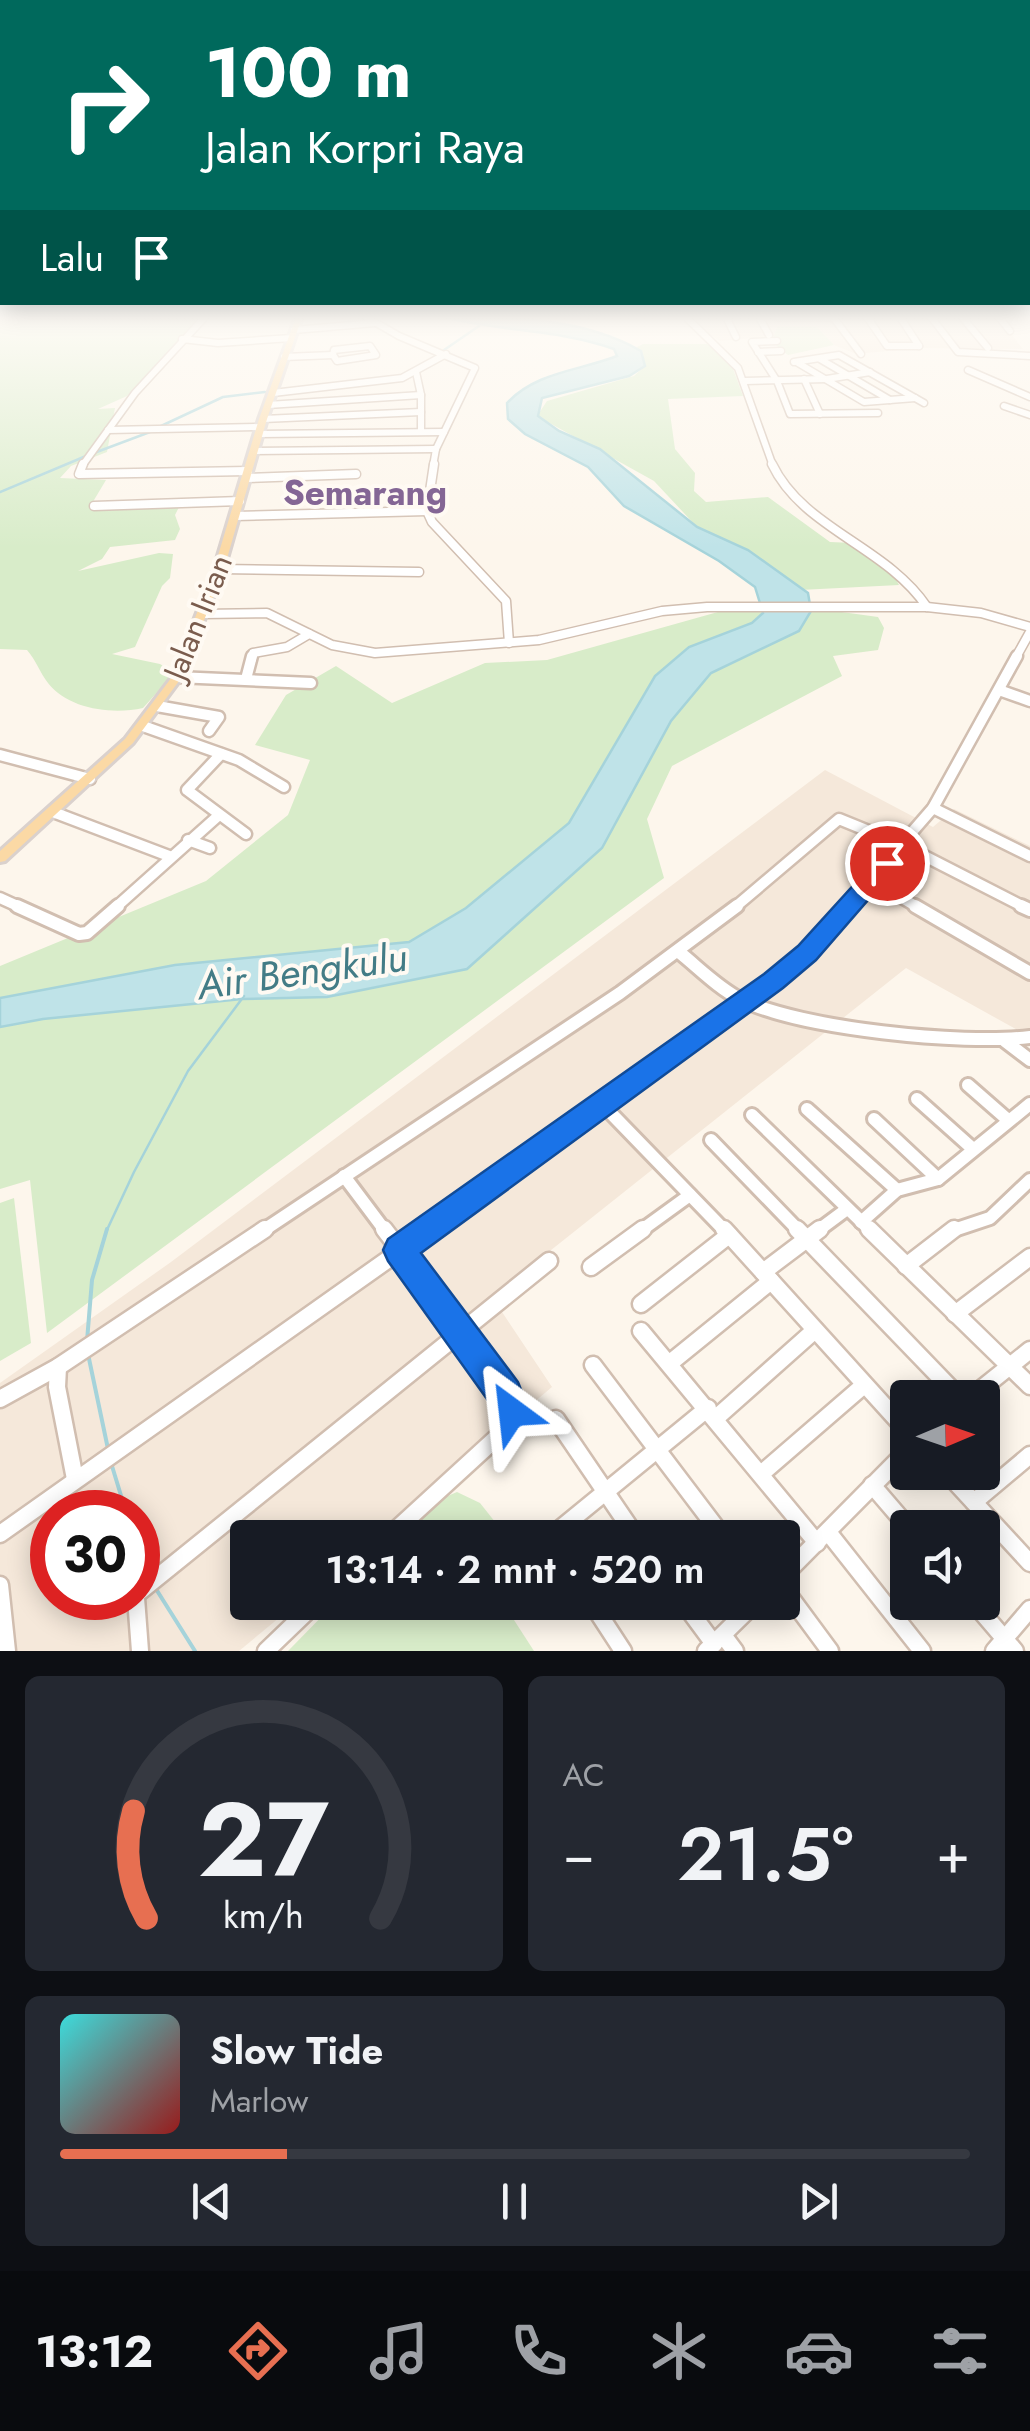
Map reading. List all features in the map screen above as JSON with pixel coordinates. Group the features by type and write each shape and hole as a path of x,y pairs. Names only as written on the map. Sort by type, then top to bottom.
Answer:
{"main road":[{"name":"Jalan Irian","path":"0,858 143,726 177,676 219,570 273,394"}],"street":[{"path":"139,394 88,455 79,470 84,476 356,474"},
{"path":"464,394 436,449 427,511 432,522 506,601 510,644"},
{"path":"749,394 769,461 782,484 817,517 897,568 926,606"},
{"path":"782,394 790,414 878,413"},
{"path":"811,394 820,414"},
{"path":"839,394 849,414"},
{"path":"850,394 864,402 916,398"},
{"path":"880,394 890,400"},
{"path":"909,394 924,403"},
{"path":"268,405 421,395 421,431"},
{"path":"1004,406 1030,415"},
{"path":"261,426 421,412"},
{"path":"108,430 261,426 444,432"},
{"path":"254,451 436,449"},
{"path":"94,506 240,502"},
{"path":"235,516 427,511"},
{"path":"219,570 419,572"},
{"path":"0,1534 604,1105 807,953 932,808 1030,630 980,613 926,606 707,607 662,611 510,644 375,653 332,645 267,613 202,614"},
{"path":"246,679 253,653 287,648 308,634"},
{"path":"177,676 311,683"},
{"path":"999,690 1030,701"},
{"path":"157,706 220,718 208,731"},
{"path":"143,726 221,754 284,787"},
{"path":"0,754 90,779"},
{"path":"221,754 187,787 218,816 246,834"},
{"path":"932,808 1030,856"},
{"path":"53,812 169,856"},
{"path":"2,902 85,934 218,816"},
{"path":"0,1399 58,1366 444,1112 679,952 839,819 903,845 1030,910"},
{"path":"188,840 210,848"},
{"path":"871,880 1030,973"},
{"path":"679,952 745,1002 933,1037 1004,1041 1030,1037"},
{"path":"1004,1041 1030,1060"},
{"path":"968,1085 1008,1120"},
{"path":"917,1099 974,1149"},
{"path":"861,1222 897,1190 938,1178 1030,1104"},
{"path":"604,1105 729,1235 890,1413"},
{"path":"807,1109 897,1190"},
{"path":"752,1115 1030,1386"},
{"path":"874,1118 938,1178"},
{"path":"712,1140 943,1380"},
{"path":"344,1176 506,1395 512,1418 506,1430 407,1520"},
{"path":"906,1266 953,1229 990,1218 1030,1180"},
{"path":"590,1267 690,1195"},
{"path":"670,1363 807,1240 848,1209"},
{"path":"640,1304 729,1235"},
{"path":"955,1314 1030,1257"},
{"path":"160,1574 550,1261"},
{"path":"571,1520 814,1330"},
{"path":"641,1331 762,1474 922,1651"},
{"path":"993,1380 1030,1350"},
{"path":"58,1366 75,1479"},
{"path":"593,1366 711,1520"},
{"path":"762,1474 864,1385"},
{"path":"556,1419 624,1520"},
{"path":"974,1502 1030,1455"},
{"path":"800,1559 890,1468"},
{"path":"872,1485 894,1510"},
{"path":"963,1490 1030,1563"},
{"path":"0,1585 7,1651"},
{"path":"800,1610 830,1651"},
{"path":"986,1620 1005,1647 1030,1610"},
{"path":"140,1651 142,1620"},
{"path":"266,1651 298,1620"},
{"path":"603,1620 623,1651"},
{"path":"699,1620 720,1645 741,1620"}],"shaded area":[{"path":"825,770 933,827 954,809 1030,846 1030,1037 906,968 492,1297 552,1387 394,1520 230,1520 230,1620 276,1620 239,1651 0,1651 0,1383 171,1262"}],"green space":[{"path":"0,394 129,394 98,409 115,408 107,452 71,466 60,478 106,480 91,505 180,505 175,515 180,529 175,540 110,547 102,559 78,571 159,553 173,554 170,578 162,586 135,647 112,654 160,664 168,669 169,679 143,708 91,708 57,692 27,650 0,649"},
{"path":"571,394 742,394 668,399 675,449 695,473 694,491 706,502 768,497 830,542 853,543 888,565 899,585 800,590 788,578 760,569 748,550 697,527 654,481 537,416 547,401"},
{"path":"820,609 878,617 884,628 878,650 833,656 842,676 672,766 647,819 664,878 47,1333 30,1180 0,1189 0,966 206,881 288,815 310,760 255,745 286,695 336,666 392,703 485,663 547,660 725,610"},
{"path":"14,1198 31,1343 0,1361 0,1203"},
{"path":"457,1492 480,1503 494,1520 419,1520 443,1498"},
{"path":"318,1620 514,1620 534,1651 288,1651"}],"water":[{"name":"Air Bengkulu","path":"517,394 558,394 542,398 538,416 559,431 600,449 697,527 748,550 808,593 811,611 799,631 711,673 671,721 602,848 467,969 327,997 242,999 43,1019 0,1027 0,998 175,965 409,942 466,908 569,823 655,676 689,647 752,623 763,613 755,587 719,561 624,506 588,467 525,434 508,419 507,403"}],"waterway":[{"path":"161,426 223,397 248,394"},
{"path":"94,453 150,432"},
{"path":"0,492 86,456"},
{"name":"Air Bengkulu","path":"106,1231 188,1071 244,996"},
{"path":"87,1341 92,1280 106,1231"},
{"path":"88,1354 108,1449"},
{"path":"112,1466 119,1490"},
{"path":"160,1595 195,1651"}],"district":[{"name":"Semarang","path":"365,493"}],"route":[{"path":"512,1412 506,1395 400,1250 774,981 807,953 887,863"}]}
